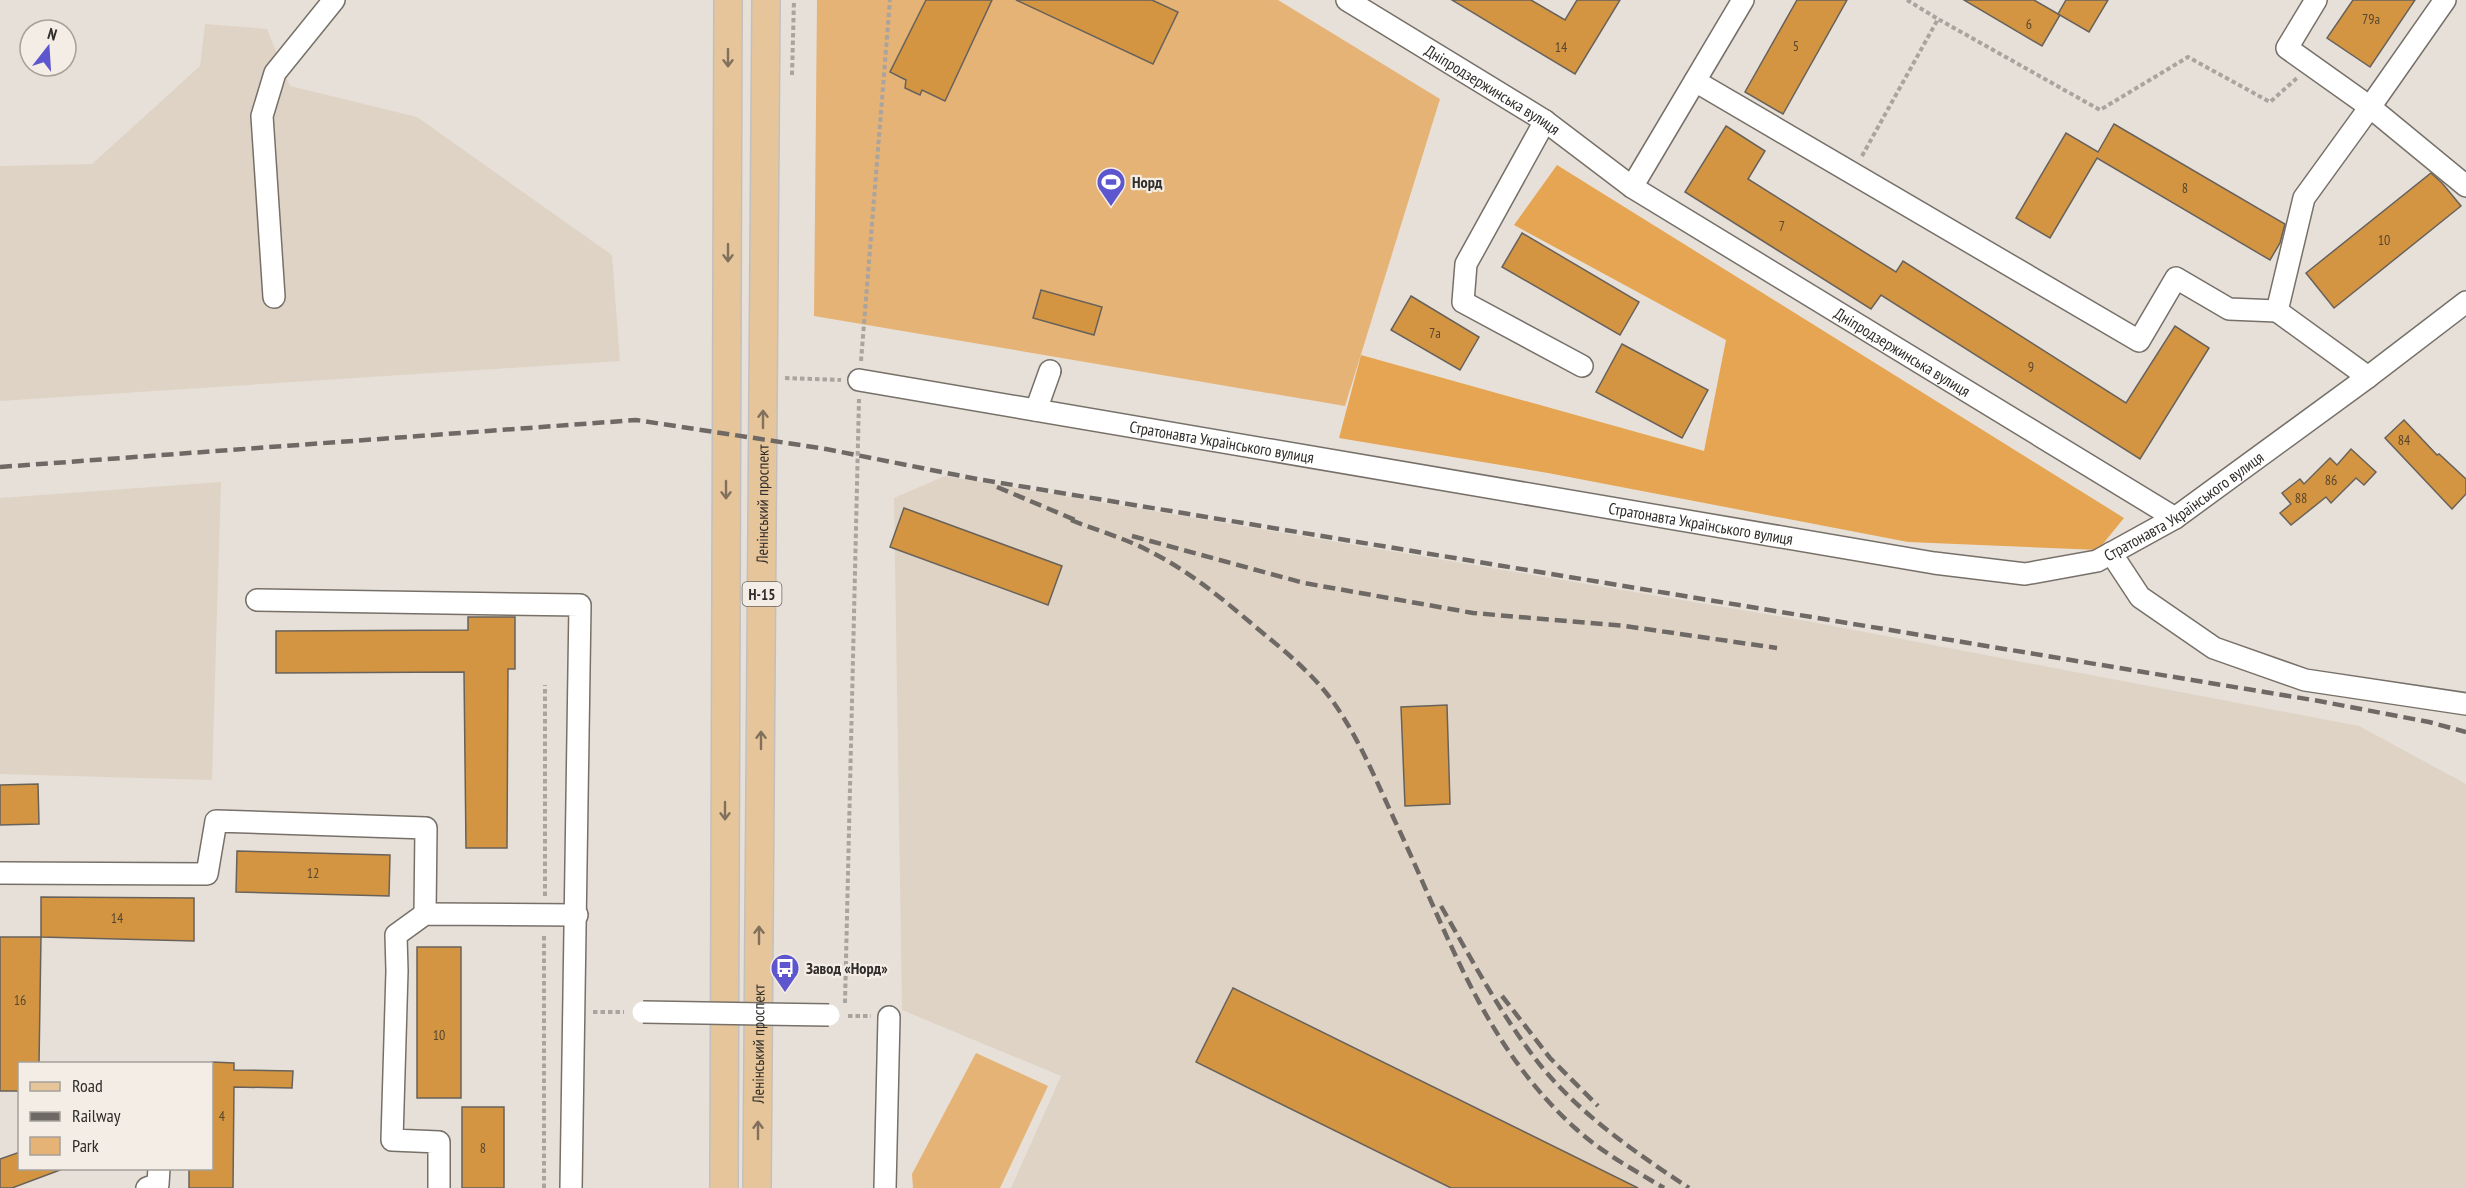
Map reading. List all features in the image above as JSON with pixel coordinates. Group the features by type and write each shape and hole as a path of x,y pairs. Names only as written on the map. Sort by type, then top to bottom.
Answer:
{"main road":[{"name":"Ленінський проспект","path":"724,1188 728,0"},
{"name":"Ленінський проспект","path":"757,1188 766,0"}],"street":[{"path":"274,297 262,116 275,73 334,0"},
{"name":"Дніпродзержинська вулиця","path":"1347,0 1545,121 1632,187 2175,518"},
{"path":"1632,187 1743,0"},
{"path":"2316,0 2287,48 2370,106 2466,186"},
{"path":"2277,311 2304,198 2445,0"},
{"path":"1695,81 2139,342 2176,278 2229,309 2277,311 2368,377"},
{"path":"1545,121 1466,264 1463,302 1582,366"},
{"name":"Стратонавта Українського вулиця","path":"859,380 1934,563 2025,574 2097,561 2175,518 2368,377 2466,302"},
{"path":"1036,410 1050,371"},
{"path":"2111,553 2140,597 2214,648 2304,680 2466,704"},
{"path":"257,600 580,605 571,1188"},
{"path":"0,873 207,874 216,821 426,828 425,914"},
{"path":"439,1188 439,1142 392,1140 396,935 425,914 577,915"},
{"path":"643,1012 837,1015"},
{"path":"885,1188 889,1017"},
{"path":"147,1188 158,1184 159,1170"}],"path":[{"path":"792,83 794,0"},
{"path":"889,1017 837,1015 859,380 890,0"},
{"path":"1906,0 2100,110 2188,57 2270,102 2310,65"},
{"path":"1852,174 1938,19"},
{"path":"784,366 783,378 859,380"},
{"path":"575,1011 643,1012"}],"shaded area":[{"path":"205,24 267,29 290,86 417,117 612,255 620,361 0,401 0,166 92,164 200,66"},
{"path":"1557,165 2124,518 2098,550 1908,542 1548,473 1339,438 1361,355 1704,451 1726,340 1514,225"},
{"name":"Завод «Норд»","path":"945,476 1807,621 2359,726 2466,784 2466,1188 1011,1188 1061,1076 902,1010 894,498"},
{"path":"221,482 212,780 0,774 0,498"}],"green space":[{"name":"Норд","path":"817,0 1278,0 1440,99 1345,406 814,316"},
{"path":"976,1053 1048,1086 1000,1188 913,1188 912,1174"}],"building":[{"path":"926,0 992,0 945,101 922,90 920,95 905,88 906,80 890,72"},
{"path":"1016,0 1152,0 1178,12 1153,64"},
{"path":"1452,0 1531,0 1565,20 1577,0 1620,0 1575,74"},
{"path":"1797,0 1847,0 1783,114 1745,92"},
{"path":"1964,0 2034,0 2060,15 2042,46"},
{"path":"2066,0 2108,0 2089,32 2058,14"},
{"path":"2353,0 2415,0 2370,67 2327,38"},
{"path":"2114,124 2285,224 2280,243 2270,260 2097,158 2050,238 2016,218 2066,133 2098,152"},
{"path":"1726,126 1765,151 1748,179 1896,272 1903,261 2126,403 2175,326 2209,348 2140,459 1881,295 1871,309 1685,192"},
{"path":"2431,173 2461,206 2334,308 2306,273"},
{"path":"1522,233 1639,302 1620,335 1502,267"},
{"path":"1041,290 1102,307 1094,335 1033,318"},
{"path":"1411,296 1479,337 1460,370 1391,330"},
{"path":"1622,344 1708,390 1682,438 1596,392"},
{"path":"2404,420 2437,455 2439,454 2466,479 2466,494 2452,509 2385,438"},
{"path":"2351,449 2376,472 2364,485 2356,478 2331,503 2326,497 2291,525 2280,513 2291,504 2282,493 2300,479 2304,484 2330,458 2337,465"},
{"path":"904,508 1062,566 1048,605 890,547"},
{"path":"468,617 515,617 515,669 508,669 507,848 466,848 464,672 276,673 276,631 468,630"},
{"path":"1447,705 1450,804 1405,806 1401,707"},
{"path":"38,784 39,824 0,825 0,785"},
{"path":"237,851 390,855 389,896 236,892"},
{"path":"41,897 194,898 194,941 41,937"},
{"path":"0,937 41,937 39,1062 18,1062 18,1091 0,1091"},
{"path":"417,947 461,947 461,1098 417,1098"},
{"path":"1233,988 1638,1188 1451,1188 1196,1062"},
{"path":"213,1062 234,1063 234,1070 293,1071 292,1088 234,1087 233,1188 189,1188 189,1170 213,1170"},
{"path":"462,1107 504,1107 504,1188 462,1188"},
{"path":"18,1153 18,1170 60,1170 12,1188 0,1188 0,1159"}],"railway":[{"path":"0,467 636,420 826,449 977,479 2319,701 2429,722 2466,732"},
{"path":"997,487 1080,522"},
{"path":"1071,520 1133,543 1181,569 1233,608 1317,682 1334,703 1359,745 1469,983 1490,1022 1515,1059 1542,1095 1585,1137 1664,1188"},
{"path":"1132,536 1304,583 1473,613 1625,626 1777,648"},
{"path":"1441,906 1488,988 1513,1028 1541,1066 1591,1117 1689,1188"},
{"path":"1502,996 1550,1058 1598,1106"}],"place":[{"name":"Норд","path":"1111,208"},
{"name":"Завод «Норд»","path":"785,994"}]}
